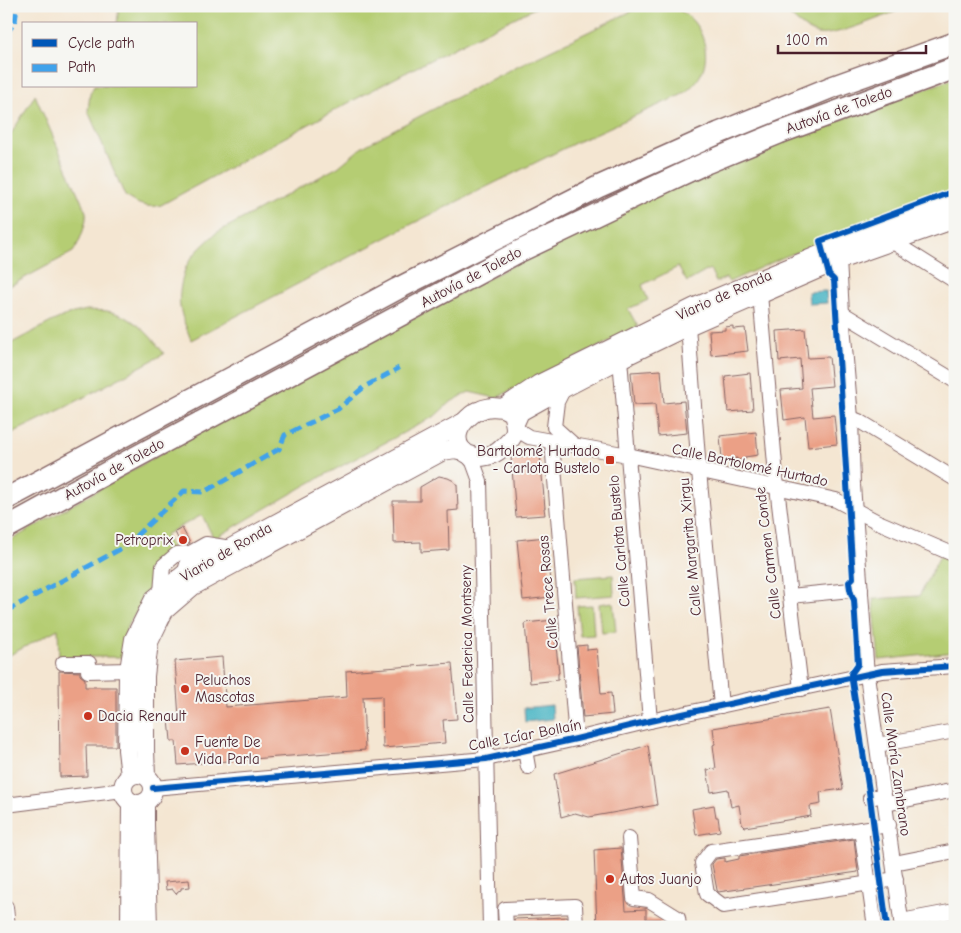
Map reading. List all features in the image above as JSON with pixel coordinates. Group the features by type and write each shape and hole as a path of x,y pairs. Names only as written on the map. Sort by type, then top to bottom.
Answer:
{"highway":[{"name":"Autovía de Toledo","path":"6,499 397,289 598,187 719,133 832,87 955,43"},
{"name":"Autovía de Toledo","path":"6,528 121,464 526,248 742,148 955,68"}],"main road":[{"name":"Viario de Ronda","path":"503,408 540,384 695,307 837,254 955,202"},
{"name":"Viario de Ronda","path":"512,437 520,412 620,359 760,294 837,254 893,242 955,219"},
{"path":"492,407 503,408 512,414 512,437 483,457 474,457 465,453 458,444 458,432 462,423 480,410 492,407"},
{"name":"Viario de Ronda","path":"148,927 138,789 127,750 129,670 134,639 154,599 188,571 462,423"},
{"name":"Viario de Ronda","path":"130,927 138,789 145,750 146,667 149,642 164,611 193,586 443,451 455,449 465,453"}],"street":[{"path":"893,242 955,281"},
{"name":"Calle María Zambrano","path":"837,254 851,418 855,510 867,675 902,924"},
{"name":"Calle Carmen Conde","path":"760,294 777,487 801,689"},
{"path":"842,312 955,381"},
{"name":"Calle Margarita Xirgu","path":"688,326 699,471 721,706"},
{"name":"Calle Carlota Bustelo","path":"620,359 650,721"},
{"path":"564,388 557,402 554,427 575,446"},
{"path":"851,418 861,422 955,478"},
{"name":"Calle Bartolomé Hurtado","path":"512,437 628,455 836,500 876,521 955,555"},
{"name":"Calle Federica Montseny","path":"480,481 512,437"},
{"name":"Calle Trece Rosas","path":"552,442 576,739"},
{"name":"Calle Federica Montseny","path":"465,453 473,462 480,481 490,927"},
{"path":"161,593 163,566 177,554 190,553 206,544 231,548"},
{"path":"184,575 190,553"},
{"path":"790,596 861,589"},
{"path":"63,663 88,663 88,672 129,670"},
{"name":"Calle Icíar Bollaín","path":"6,805 138,789 486,758 882,671 955,666"},
{"path":"877,745 955,731"},
{"path":"525,750 528,767"},
{"path":"870,798 885,800 955,790"},
{"path":"888,825 711,851 702,863 707,894 723,906 896,878"},
{"path":"861,829 875,927"},
{"path":"629,838 634,898 649,900 678,918 679,927"},
{"path":"894,863 955,851"},
{"path":"506,927 505,909 575,906 576,927"},
{"path":"6,907 8,927"},
{"path":"902,924 955,910"}],"green space":[{"path":"119,6 539,6 396,78 156,206 147,206 125,196 88,111 90,94 93,88 198,88 198,22 117,22"},
{"path":"648,6 668,6 679,10 688,16 701,34 706,55 704,66 698,79 684,93 577,142 410,225 191,340 180,307 182,280 190,260 216,233 338,167 361,148 391,131 517,66 636,9"},
{"path":"785,6 910,6 849,29 817,34 795,20"},
{"path":"955,78 955,191 818,242 818,245 786,256 729,282 726,278 716,282 710,269 687,282 678,267 642,285 648,300 628,309 638,327 496,398 469,392 449,403 435,416 306,485 214,539 202,515 165,535 175,553 160,560 154,586 127,626 122,657 59,657 58,629 6,657 6,543 176,445 568,236 669,189 788,139"},
{"path":"35,95 86,212 86,221 73,252 6,288 6,142"},
{"path":"87,310 116,313 133,321 146,332 164,354 66,407 6,436 6,346 53,321 69,314"},
{"path":"940,556 955,562 955,652 879,660 873,599 919,596"},
{"path":"613,575 614,595 576,598 575,578"},
{"path":"613,602 616,632 602,633 599,604"},
{"path":"592,605 594,635 580,636 577,606"}],"water":[{"path":"826,291 827,303 809,304 808,292"},
{"path":"552,705 553,719 525,722 524,708"}],"building":[{"path":"733,326 733,329 745,328 748,351 711,355 709,331 725,330 725,327"},
{"path":"805,329 808,358 829,357 832,386 810,388 813,417 834,415 837,444 808,447 805,417 784,420 781,390 802,388 800,359 779,361 777,331"},
{"path":"661,370 664,403 684,401 687,433 658,436 655,404 634,405 631,372"},
{"path":"750,373 753,410 728,412 725,376"},
{"path":"756,432 758,455 737,460 737,458 722,459 720,436"},
{"path":"540,454 545,515 516,517 511,457"},
{"path":"439,476 454,481 457,485 458,510 448,511 449,550 421,552 421,542 394,543 393,501 420,501 420,487"},
{"name":"Petroprix","path":"182,528 190,543 181,545 175,532"},
{"path":"546,537 552,590 551,597 523,600 517,540"},
{"path":"554,620 558,680 530,683 525,623"},
{"path":"587,645 587,650 597,649 601,694 611,693 613,714 583,717 577,646"},
{"path":"222,657 226,707 347,697 346,671 452,663 457,719 443,720 445,743 383,748 382,696 363,697 365,750 178,765 176,741 171,741 169,719 179,718 175,661"},
{"name":"Dacia Renault","path":"59,671 80,672 80,675 85,679 85,687 116,687 116,746 86,746 87,776 60,777"},
{"path":"830,709 843,789 820,792 821,804 810,806 811,816 745,827 742,824 739,805 731,807 728,789 711,792 707,770 716,769 713,728"},
{"path":"648,745 657,805 589,817 575,813 561,817 554,774"},
{"path":"714,805 720,831 696,835 692,809"},
{"path":"854,839 858,872 718,892 717,890 712,864 716,859 725,858 725,862 739,859 739,856"},
{"name":"Autos Juanjo","path":"621,848 626,910 646,909 646,919 661,919 662,927 597,927 594,850"},
{"path":"189,880 190,887 181,888 176,894 172,889 166,890 165,882"},
{"path":"567,917 567,927 515,927 514,919"}],"marked path":[{"path":"6,34 15,22 17,6"},
{"path":"6,611 124,547 184,491 204,492 279,449 285,435 338,409 364,387 399,368"}],"cycle path":[{"path":"887,927 851,674 858,664 854,600 849,582 853,578 834,280 829,275 820,241 955,191"},
{"path":"153,788 486,759 650,721 882,671 955,666"}],"place":[{"name":"Bartolomé Hurtado - Carlota Bustelo","path":"610,460"},
{"name":"Petroprix","path":"183,540"},
{"name":"Peluchos Mascotas","path":"185,689"},
{"name":"Dacia Renault","path":"88,716"},
{"name":"Fuente De Vida Parla","path":"185,751"},
{"name":"Autos Juanjo","path":"610,879"}]}
